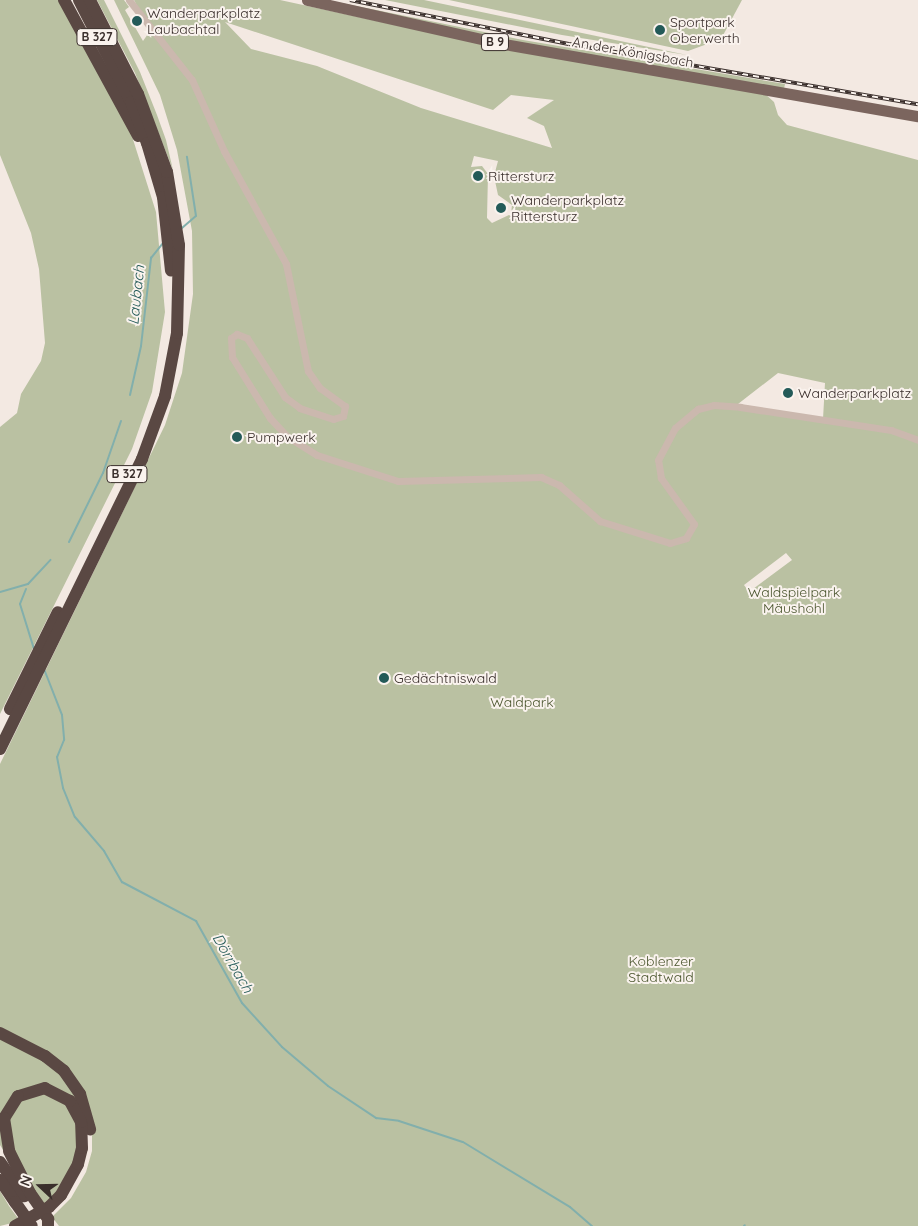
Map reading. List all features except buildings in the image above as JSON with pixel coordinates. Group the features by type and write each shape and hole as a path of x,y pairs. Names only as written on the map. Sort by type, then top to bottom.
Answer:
{"highway":[{"name":"B 327","path":"64,0 154,165"},
{"name":"B 327","path":"0,749 14,709 137,453 159,389 168,348 172,290 166,216 154,165 136,113 78,0"},
{"name":"B 327","path":"0,729 14,709 149,442 172,366 180,310 177,228 162,153 138,94 90,0"},
{"path":"0,1033 45,1056 64,1071 80,1094 88,1120 89,1150 75,1183 53,1211 31,1226 23,1197 9,1151 4,1118 18,1096 45,1088 70,1101 81,1122 82,1148 78,1164 61,1195 49,1207 15,1226"},
{"path":"0,1162 23,1197 47,1226"},
{"path":"0,1180 23,1197"}],"main road":[{"name":"An der Königsbach","path":"307,0 504,44 918,116"}],"street":[{"path":"129,0 192,80 224,152 286,264 308,371 320,388 346,406 343,416 333,419 300,408 285,397 247,338 237,334 231,338 232,357 270,418 288,437 317,455 398,481 541,477 559,485 600,521 670,543 686,538 694,524 661,478 658,460 675,428 698,409 714,405 740,407 891,430 918,440"}],"green space":[{"path":"0,0 59,0 130,130 156,212 165,312 152,392 132,449 0,714 0,427 17,413 21,394 41,361 45,343 39,269 31,233 0,155"},
{"path":"97,0 104,0 140,72 166,140 173,170 135,73"},
{"name":"Koblenzer Stadtwald","path":"114,0 124,0 129,7 125,10 143,41 150,31 134,0 280,0 460,39 764,93 774,102 778,115 787,125 918,160 918,1226 59,1226 52,1217 71,1198 86,1172 92,1151 92,1125 81,1090 0,1030 0,764 165,425 182,373 193,294 192,231 177,150 160,95","holes":["225,22 493,110 511,95 554,100 527,118 544,126 552,148 421,108 317,66 251,49","474,156 498,161 494,176 498,195 512,205 511,214 492,223 487,218 488,174 482,166 471,167","778,373 825,383 823,419 738,404","786,553 792,560 749,592 744,585"]},
{"path":"327,0 523,40 785,84 784,89 501,40"},
{"path":"385,0 424,0 687,55 562,35"},
{"name":"Sportpark Oberwerth","path":"449,0 742,0 721,39 688,51"},
{"path":"0,1036 51,1063 81,1102 62,1092 14,1096 5,1153 0,1145"},
{"path":"31,1092 61,1097 79,1123 74,1168 45,1207 18,1166 7,1116"},
{"path":"0,1191 9,1206 20,1221 0,1226"}],"waterway":[{"name":"Laubach","path":"182,228 196,216 187,157"},
{"name":"Laubach","path":"130,395 141,346 151,258 163,243"},
{"name":"Laubach","path":"69,542 103,473 121,421"},
{"name":"Laubach","path":"0,592 28,584 50,560"},
{"name":"Dörrbach","path":"26,589 20,604 34,649"},
{"name":"Dörrbach","path":"44,669 62,715 64,740 57,757 63,788 75,817 104,851 122,882 196,921 242,1003 282,1047 328,1086 376,1118 399,1121 463,1142 570,1207 592,1226"}],"railway":[{"path":"350,0 569,44 918,104"}],"place":[{"name":"Wanderparkplatz Laubachtal","path":"137,21"},
{"name":"Sportpark Oberwerth","path":"660,30"},
{"name":"Rittersturz","path":"478,176"},
{"name":"Wanderparkplatz Rittersturz","path":"501,208"},
{"name":"Wanderparkplatz","path":"788,393"},
{"name":"Pumpwerk","path":"237,437"},
{"name":"Gedächtniswald","path":"384,678"}],"park label":[{"name":"Waldspielpark Mäushohl","path":"794,600"},
{"name":"Waldpark","path":"522,702"}]}
